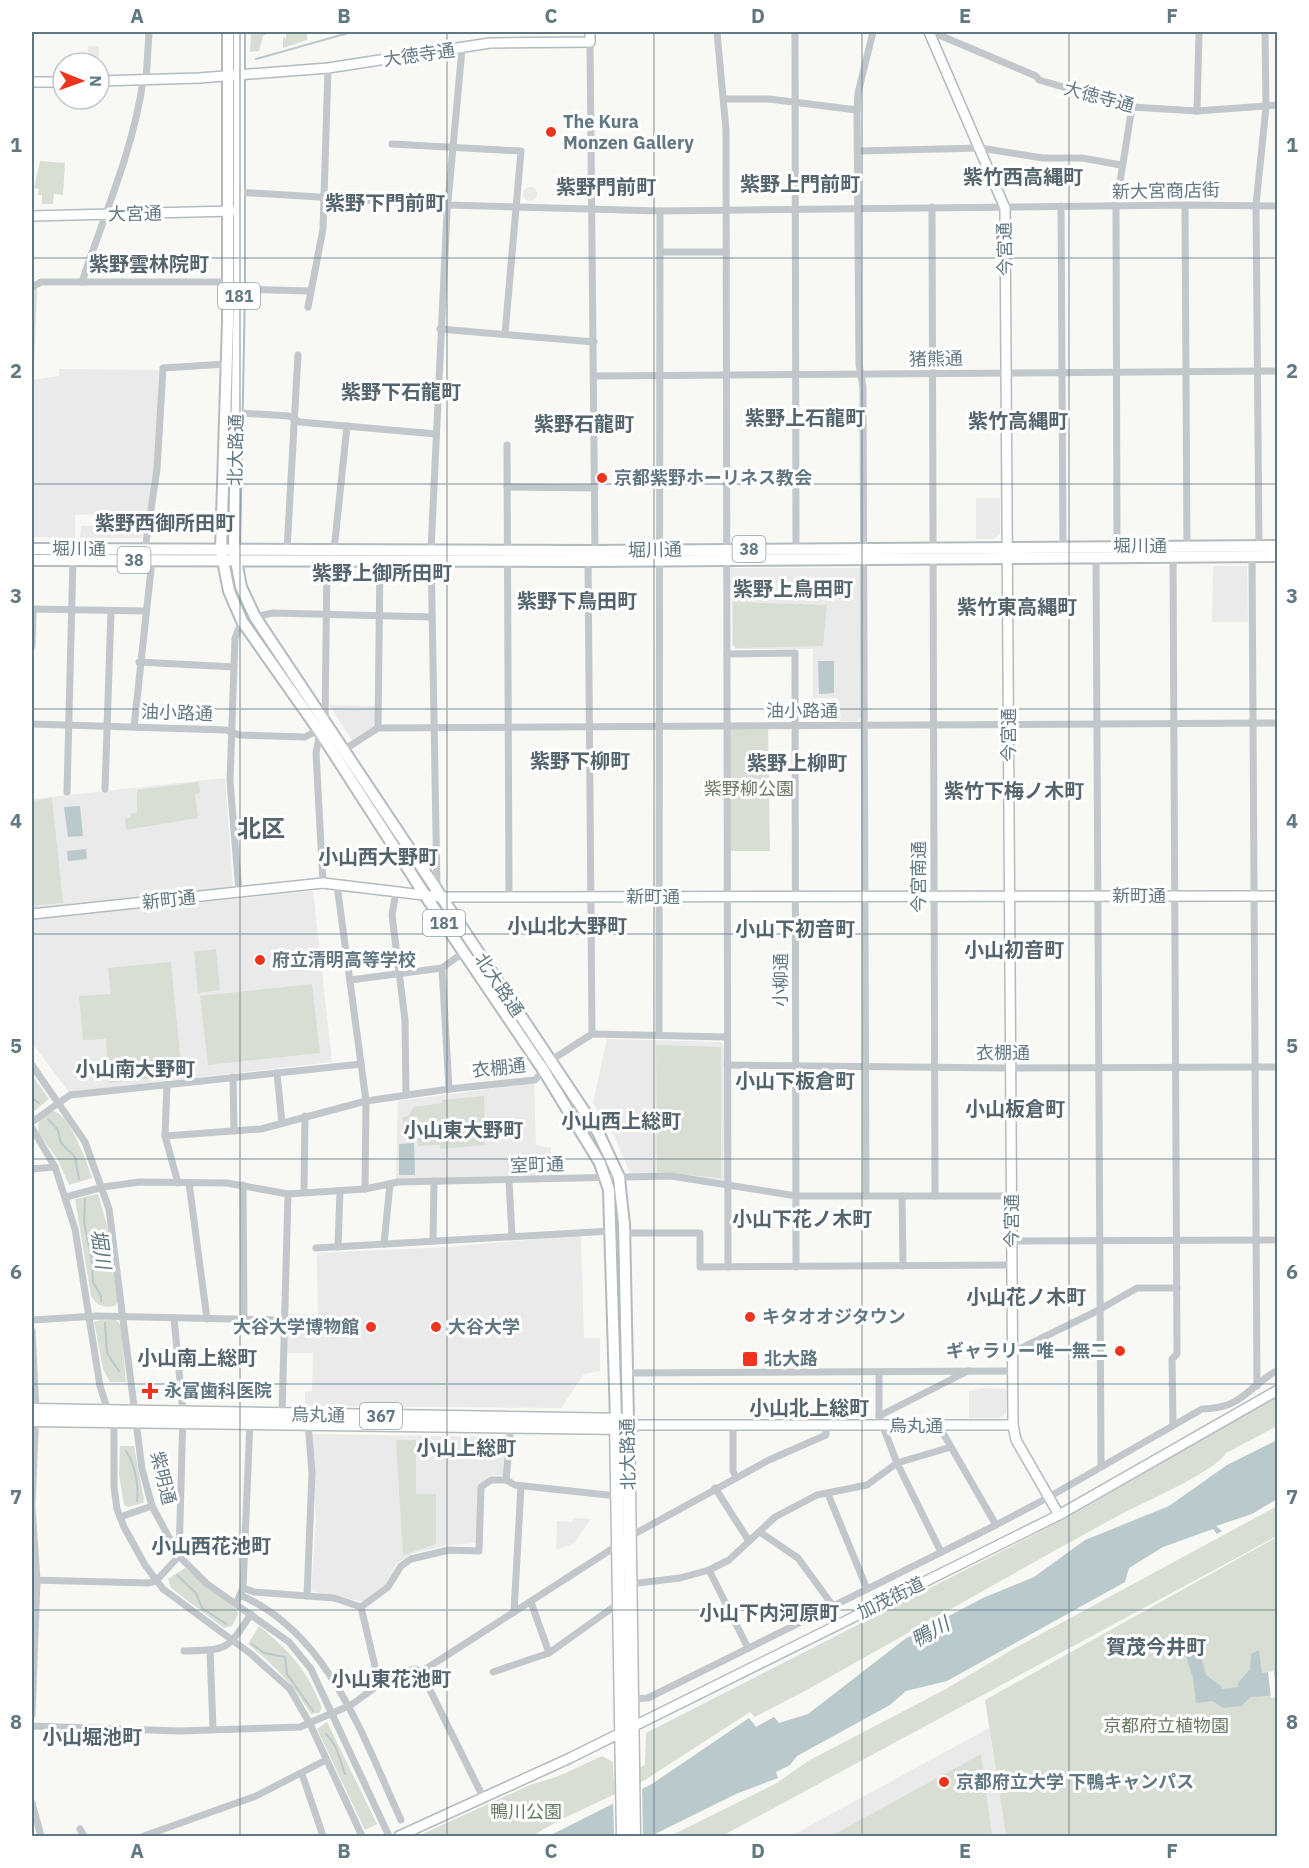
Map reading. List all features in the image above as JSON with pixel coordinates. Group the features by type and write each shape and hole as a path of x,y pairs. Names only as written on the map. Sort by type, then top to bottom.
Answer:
{"highway":[{"name":"烏丸通","path":"250,1419 282,1414 308,1419"},
{"name":"烏丸通","path":"33,1415 625,1425"},
{"name":"北大路通","path":"625,1425 617,1496 619,1603 627,1760 634,1836"},
{"name":"北大路通","path":"625,1425 631,1699 626,1730"},
{"name":"北大路通","path":"623,1836 627,1760"}],"main road":[{"name":"北大路通","path":"228,32 234,74"},
{"name":"北大路通","path":"239,32 234,74 233,192 239,289 235,555 241,587 255,617 321,728"},
{"name":"北大路通","path":"233,211 227,282 221,555 229,591 242,621 340,753 440,897 548,1067 606,1177 625,1425"},
{"name":"堀川通","path":"507,556 588,561 660,555 1008,552 1063,546 1173,557 1187,551 1278,556"},
{"name":"堀川通","path":"1008,552 1063,558 1096,557 1117,551 1187,551 1278,546"},
{"name":"堀川通","path":"32,549 73,555 152,560 235,555 380,561 431,556"},
{"name":"堀川通","path":"32,560 146,549 221,555"},
{"name":"堀川通","path":"235,555 287,550 334,550 431,556 507,556 595,551 660,555"},
{"name":"北大路通","path":"340,753 425,895 464,952 598,1132 619,1176 624,1233 627,1373 625,1425"}],"street":[{"path":"82,282 104,214 126,161 138,115 149,32"},
{"path":"590,32 595,488 595,551 588,561 592,1034 727,1037"},
{"path":"717,32 725,99 726,211 728,1267"},
{"path":"795,32 793,211 796,553"},
{"path":"866,1196 865,553 857,110 858,93 873,32"},
{"name":"大徳寺通","path":"931,32 1036,76 1039,80 1132,107 1197,111 1278,105"},
{"name":"今宮通","path":"931,32 1005,208 1013,1425 1016,1440 1059,1515"},
{"path":"1197,111 1198,32"},
{"path":"1257,1386 1252,556 1258,546 1256,205 1266,106 1264,32"},
{"name":"大徳寺通","path":"111,81 144,81 328,68 490,43 590,42"},
{"path":"440,897 436,886 431,556 447,205 462,49"},
{"path":"308,307 318,258 324,198 328,68"},
{"path":"32,82 51,82"},
{"path":"725,99 769,99 857,110"},
{"path":"1117,551 1116,207 1132,107"},
{"path":"392,144 521,151 505,334"},
{"path":"858,151 980,148 1043,158 1082,158 1121,165"},
{"name":"新大宮商店街","path":"233,192 447,205 660,211 1278,206"},
{"path":"1185,205 1187,551"},
{"path":"1061,206 1063,558"},
{"name":"今宮南通","path":"932,207 935,1196"},
{"name":"大宮通","path":"32,216 233,211"},
{"path":"659,1035 660,211"},
{"path":"661,252 726,252"},
{"path":"32,287 41,282 227,282"},
{"path":"239,289 310,291"},
{"path":"440,329 594,342"},
{"path":"287,550 298,355"},
{"path":"134,727 139,662 152,560 146,549 157,469 164,368 226,364"},
{"name":"猪熊通","path":"594,376 727,377 1278,371"},
{"path":"224,412 293,418 300,422 436,434"},
{"path":"323,883 316,753 321,728 327,614 327,560 334,550 347,426"},
{"path":"507,445 509,897"},
{"path":"507,487 595,488"},
{"path":"67,792 73,555"},
{"path":"1096,557 1101,1467"},
{"path":"1173,557 1178,1240 1177,1354 1172,1359 1173,1425"},
{"path":"340,753 378,728 380,561"},
{"path":"32,646 32,609 145,611"},
{"path":"105,789 111,611"},
{"path":"255,617 273,613 432,617"},
{"path":"239,892 230,781 235,638 242,621"},
{"name":"小柳通","path":"727,654 795,653 796,1267"},
{"path":"139,662 234,668"},
{"name":"油小路通","path":"378,728 1278,723"},
{"name":"油小路通","path":"32,724 134,727 231,732 239,735 305,737 321,728"},
{"name":"新町通","path":"32,914 323,883 440,897 1278,896"},
{"path":"337,885 366,1101 365,1188"},
{"path":"396,892 392,915 405,1020 406,1095"},
{"path":"350,980 442,968 464,952"},
{"path":"442,968 449,1089"},
{"name":"衣棚通","path":"165,1136 234,1131 345,1109 366,1101 535,1080 548,1067 592,1034"},
{"path":"32,1122 70,1095 361,1064"},
{"name":"紫明通","path":"32,1065 85,1142 109,1209 142,1469 152,1506 179,1556 206,1583 289,1642 311,1669 389,1836"},
{"name":"衣棚通","path":"728,1065 1012,1068 1278,1067"},
{"path":"277,1072 282,1123"},
{"path":"233,1077 234,1131"},
{"path":"167,1084 165,1136 178,1182"},
{"path":"304,1191 305,1116"},
{"path":"32,1128 55,1167 75,1229 100,1386 114,1430 114,1487 120,1518 156,1581 274,1672 290,1689 310,1724 362,1836"},
{"path":"32,1169 55,1167"},
{"name":"室町通","path":"66,1197 103,1187 140,1182 228,1183 288,1194 434,1181 509,1181 619,1176 671,1176 797,1196 1012,1196"},
{"path":"433,1241 434,1181"},
{"path":"509,1181 512,1236"},
{"path":"189,1183 207,1319"},
{"path":"384,1244 390,1184"},
{"path":"243,1185 244,1320"},
{"path":"338,1247 340,1191"},
{"path":"282,1414 288,1194"},
{"path":"902,1196 903,1266"},
{"path":"316,1248 611,1231"},
{"path":"624,1233 700,1233 700,1267 1012,1265"},
{"path":"1012,1241 1278,1240"},
{"path":"1013,1352 1137,1288 1178,1288"},
{"path":"32,1320 124,1317 284,1320"},
{"path":"34,1580 148,1584 156,1581 179,1556 183,1418 174,1318"},
{"path":"32,1331 34,1580 32,1715"},
{"path":"631,1699 648,1698 996,1525 1202,1409 1223,1409 1248,1395 1263,1378 1278,1370"},
{"path":"881,1421 968,1371"},
{"path":"627,1373 1013,1371"},
{"path":"879,1373 881,1421 897,1463 941,1552"},
{"name":"加茂街道","path":"399,1836 626,1730 1059,1515 1278,1390"},
{"path":"236,1604 242,1592 250,1419"},
{"path":"307,1596 312,1473 308,1419"},
{"name":"烏丸通","path":"625,1425 826,1425 881,1421 939,1425 1013,1425"},
{"path":"507,1480 511,1424"},
{"path":"629,1537 736,1477 826,1435 826,1425"},
{"path":"939,1425 996,1525"},
{"path":"733,1426 733,1471 736,1477"},
{"path":"630,1584 680,1578 709,1570 729,1560 775,1517 817,1495 867,1485 897,1463 951,1447"},
{"path":"361,1607 388,1587 401,1566 411,1559 449,1550 479,1551 481,1487 488,1481 507,1480 521,1486 617,1496"},
{"path":"514,1612 521,1486"},
{"path":"715,1488 749,1541"},
{"path":"828,1494 867,1589"},
{"path":"120,1518 152,1506"},
{"path":"760,1532 798,1558 833,1606"},
{"path":"421,1672 618,1545"},
{"path":"709,1570 748,1648"},
{"path":"242,1592 334,1598 361,1607"},
{"path":"242,1592 295,1632 334,1679 349,1706 401,1820"},
{"path":"531,1602 549,1653"},
{"path":"493,1672 549,1653 619,1603"},
{"path":"32,1726 179,1731 300,1727 310,1724 349,1706 373,1689 378,1679 361,1607"},
{"path":"184,1651 219,1650 233,1641 251,1614"},
{"path":"210,1650 213,1729"},
{"path":"378,1679 415,1669 421,1672 483,1797"},
{"path":"144,1836 238,1803 327,1760"},
{"path":"302,1774 323,1836"},
{"path":"32,1803 41,1836"}],"shaded area":[{"path":"88,46 99,46 99,51 88,51"},
{"path":"530,187 535,189 537,194 535,199 530,201 525,199 523,194 525,189"},
{"path":"59,369 157,370 159,372 154,468 142,538 80,538 81,526 93,526 93,514 75,515 75,538 32,537 32,380 59,376"},
{"path":"976,498 1000,498 1000,534 994,539 976,539"},
{"path":"1213,566 1247,566 1248,622 1212,622"},
{"path":"731,568 861,568 861,718 857,721 839,721 838,698 813,698 813,649 736,649 732,646"},
{"path":"329,705 376,706 375,722 372,728 352,740"},
{"path":"225,778 233,887 32,908 32,799"},
{"path":"313,891 332,1062 69,1092 32,1043 32,919"},
{"path":"607,1039 721,1042 725,1048 725,1179 722,1182 669,1174 630,1173 614,1136 593,1103"},
{"path":"534,1083 536,1145 551,1148 552,1175 396,1179 398,1101"},
{"name":"大谷大学","path":"581,1235 584,1338 600,1338 600,1371 584,1374 561,1408 305,1406 305,1392 312,1391 313,1353 286,1353 288,1314 318,1315 317,1253 449,1247"},
{"path":"983,1388 1007,1389 1006,1413 1001,1418 969,1418 969,1391"},
{"path":"311,1434 508,1437 504,1475 489,1476 478,1486 477,1543 449,1545 414,1553 397,1563 384,1588 365,1602 311,1591 316,1522"},
{"path":"573,1518 591,1519 574,1543 556,1550 557,1521 572,1522"},
{"name":"京都府立大学 下鴨キャンパス","path":"989,1728 1006,1836 791,1836"}],"green space":[{"path":"251,32 270,32 263,36 259,51 250,52"},
{"path":"286,32 307,33 307,40 283,48 283,38 286,37"},
{"path":"40,161 65,163 63,195 54,194 53,204 42,204 42,195 38,195 39,189 34,188"},
{"path":"34,289 37,289 34,363 32,363"},
{"path":"733,602 827,605 823,646 736,648 733,644"},
{"name":"紫野柳公園","path":"729,728 768,728 770,851 730,851"},
{"path":"199,782 200,792 195,795 198,818 126,830 125,819 131,817 130,814 137,813 137,790"},
{"path":"52,798 63,903 32,906 32,801"},
{"path":"216,949 220,990 198,993 194,952"},
{"path":"171,962 182,1075 109,1083 106,1039 83,1040 79,996 111,994 108,968"},
{"path":"312,984 320,1053 208,1065 200,996"},
{"path":"656,1045 721,1047 721,1178 657,1172"},
{"path":"32,1075 49,1099 32,1113"},
{"path":"484,1096 485,1145 440,1149 440,1145 418,1146 417,1136 402,1136 403,1117 408,1116 414,1107 442,1103 442,1100"},
{"path":"53,1111 65,1120 71,1129 82,1150 92,1178 69,1185 58,1160 38,1132 39,1120"},
{"path":"98,1194 107,1226 118,1301 115,1306 111,1307 98,1304 91,1296 75,1199"},
{"path":"116,1320 121,1325 126,1382 110,1382 103,1369 94,1322"},
{"name":"鴨川公園","path":"1277,1396 1277,1426 1226,1453 1207,1470 1077,1538 805,1691 755,1717 750,1712 645,1780 560,1820 532,1836 418,1836 530,1785 559,1776 602,1756 613,1762 614,1781 645,1765 646,1733 1063,1520"},
{"path":"396,1440 416,1440 416,1494 436,1494 436,1544 403,1555"},
{"path":"120,1446 134,1446 144,1499 143,1503 128,1507 124,1505 119,1475"},
{"path":"1277,1506 1277,1536 722,1836 670,1836 777,1783 808,1761 944,1690 1015,1648"},
{"name":"京都府立植物園","path":"1277,1537 1277,1836 1006,1836 985,1700"},
{"path":"185,1568 237,1610 238,1614 232,1626 224,1628 171,1588 168,1579"},
{"path":"259,1626 289,1653 304,1672 322,1708 319,1713 311,1714 283,1676 248,1644"},
{"path":"327,1722 377,1824 365,1830 317,1729"},
{"path":"981,1754 992,1836 831,1836"}],"water":[{"path":"818,661 834,661 834,693 819,694"},
{"path":"80,806 83,836 68,837 64,807"},
{"path":"86,849 87,859 68,861 67,851"},
{"path":"414,1143 415,1175 399,1175 399,1144"},
{"name":"鴨川","path":"1277,1440 1277,1499 1252,1514 1216,1526 1222,1531 1217,1534 1213,1529 1163,1547 1129,1568 1125,1582 947,1681 906,1691 890,1705 797,1756 790,1765 776,1772 778,1778 736,1794 651,1836 549,1836 652,1784 749,1718 756,1727 774,1717 779,1723 808,1714 905,1639 983,1598 1034,1577 1085,1540 1169,1506 1227,1465"},
{"path":"1259,1650 1262,1673 1277,1671 1277,1695 1251,1697 1241,1706 1223,1708 1213,1701 1196,1703 1193,1678 1186,1656 1194,1655 1202,1660 1206,1675 1222,1689 1238,1687 1238,1683 1250,1669 1251,1654"}],"pier":[{"path":"1274,1671 1277,1697 1271,1698 1268,1672"},
{"path":"642,1785 643,1836 614,1836 613,1798"}],"waterway":[{"path":"256,59 352,32"},
{"name":"堀川","path":"32,1098 39,1103"},
{"name":"堀川","path":"48,1119 58,1130 61,1143 75,1157 79,1179"},
{"name":"堀川","path":"85,1199 84,1222 92,1261 93,1282 101,1296 101,1301"},
{"name":"堀川","path":"105,1323 107,1353 119,1371"},
{"name":"堀川","path":"126,1451 136,1475 137,1501"},
{"name":"堀川","path":"177,1575 196,1593 202,1608 226,1624"},
{"name":"堀川","path":"252,1644 264,1653 285,1657 287,1674 313,1711"},
{"name":"堀川","path":"326,1734 336,1748 345,1774"}],"place":[{"name":"The Kura Monzen Gallery","path":"551,132"},
{"name":"京都紫野ホーリネス教会","path":"602,478"},
{"name":"府立清明高等学校","path":"260,960"},
{"name":"キタオオジタウン","path":"750,1317"},
{"name":"大谷大学博物館","path":"371,1327"},
{"name":"大谷大学","path":"436,1327"},
{"name":"ギャラリー唯一無二","path":"1120,1351"},
{"name":"北大路","path":"750,1359"},
{"name":"永富歯科医院","path":"150,1391"},
{"name":"京都府立大学 下鴨キャンパス","path":"944,1782"}],"district":[{"name":"紫竹西高縄町","path":"1023,177"},
{"name":"紫野上門前町","path":"800,184"},
{"name":"紫野門前町","path":"606,187"},
{"name":"紫野下門前町","path":"385,203"},
{"name":"紫野雲林院町","path":"149,264"},
{"name":"紫野下石龍町","path":"401,392"},
{"name":"紫野上石龍町","path":"805,418"},
{"name":"紫竹高縄町","path":"1018,421"},
{"name":"紫野石龍町","path":"584,424"},
{"name":"紫野西御所田町","path":"165,523"},
{"name":"紫野上御所田町","path":"382,573"},
{"name":"紫野上鳥田町","path":"793,589"},
{"name":"紫野下鳥田町","path":"577,601"},
{"name":"紫竹東高縄町","path":"1017,607"},
{"name":"紫野下柳町","path":"580,761"},
{"name":"紫野上柳町","path":"797,763"},
{"name":"紫竹下梅ノ木町","path":"1014,791"},
{"name":"北区","path":"261,829"},
{"name":"小山西大野町","path":"378,857"},
{"name":"小山北大野町","path":"567,926"},
{"name":"小山下初音町","path":"795,929"},
{"name":"小山初音町","path":"1014,950"},
{"name":"小山南大野町","path":"135,1069"},
{"name":"小山下板倉町","path":"795,1081"},
{"name":"小山板倉町","path":"1015,1109"},
{"name":"小山西上総町","path":"621,1121"},
{"name":"小山東大野町","path":"463,1130"},
{"name":"小山下花ノ木町","path":"802,1219"},
{"name":"小山花ノ木町","path":"1026,1297"},
{"name":"小山南上総町","path":"197,1358"},
{"name":"小山北上総町","path":"809,1408"},
{"name":"小山上総町","path":"466,1448"},
{"name":"小山西花池町","path":"211,1546"},
{"name":"小山下内河原町","path":"769,1613"},
{"name":"賀茂今井町","path":"1156,1647"},
{"name":"小山東花池町","path":"391,1679"},
{"name":"小山堀池町","path":"92,1737"}]}
